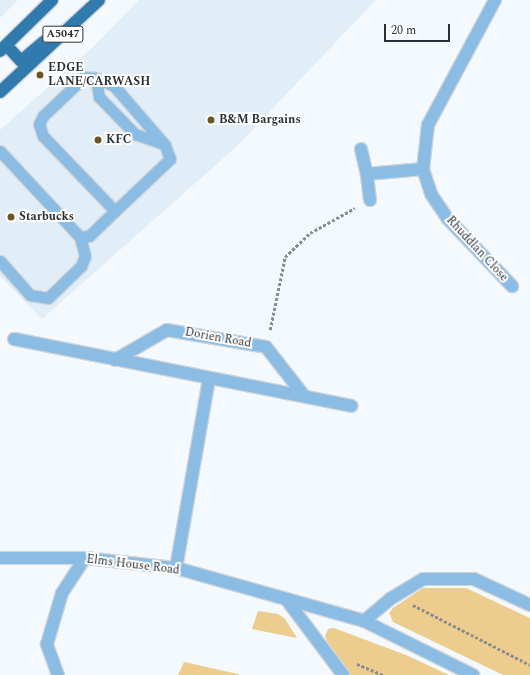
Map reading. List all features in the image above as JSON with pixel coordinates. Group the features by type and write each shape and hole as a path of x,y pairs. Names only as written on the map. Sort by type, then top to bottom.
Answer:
{"highway":[{"name":"A5047","path":"2,45 52,0"},
{"name":"A5047","path":"0,92 99,0"},
{"path":"2,45 21,61 99,0"}],"street":[{"name":"Rhuddlan Close","path":"495,0 428,125 423,169 431,194 448,220 512,286"},
{"path":"361,149 367,174 370,200"},
{"path":"367,174 423,169"},
{"name":"Dorien Road","path":"115,360 167,330 266,347 305,397"},
{"path":"14,339 209,379 351,406"},
{"path":"176,568 209,379"},
{"name":"Elms House Road","path":"0,558 85,558 176,568 364,621 473,675"},
{"path":"58,675 47,644 62,592 85,558"},
{"path":"364,621 394,596 423,579 474,579 530,605"},
{"path":"286,600 343,675"}],"lane":[{"path":"80,237 89,236 170,159 165,145 114,86 96,78 84,77 44,116 39,124 43,136 115,211"},
{"path":"96,78 99,97 135,134 165,145"},
{"path":"0,152 67,220 80,237 85,256 81,266 48,298 30,295 0,261"}],"path":[{"path":"266,347 285,257 310,233 370,200"},
{"path":"394,596 530,665"}],"shaded area":[{"path":"0,0 18,0 0,18"},
{"path":"139,0 376,0 235,148 42,319 0,276 0,130 91,49"},
{"path":"423,588 466,588 530,618 530,675 503,675 393,622 389,613 393,608"},
{"path":"258,611 278,614 285,619 297,638 252,629"},
{"path":"334,628 406,655 449,675 348,675 325,651 328,644 325,636 328,629"},
{"path":"184,662 238,674 240,675 178,675"}],"place":[{"name":"EDGE LANE/CARWASH","path":"40,75"},
{"name":"B&M Bargains","path":"211,120"},
{"name":"KFC","path":"98,140"},
{"name":"Starbucks","path":"11,217"}]}
